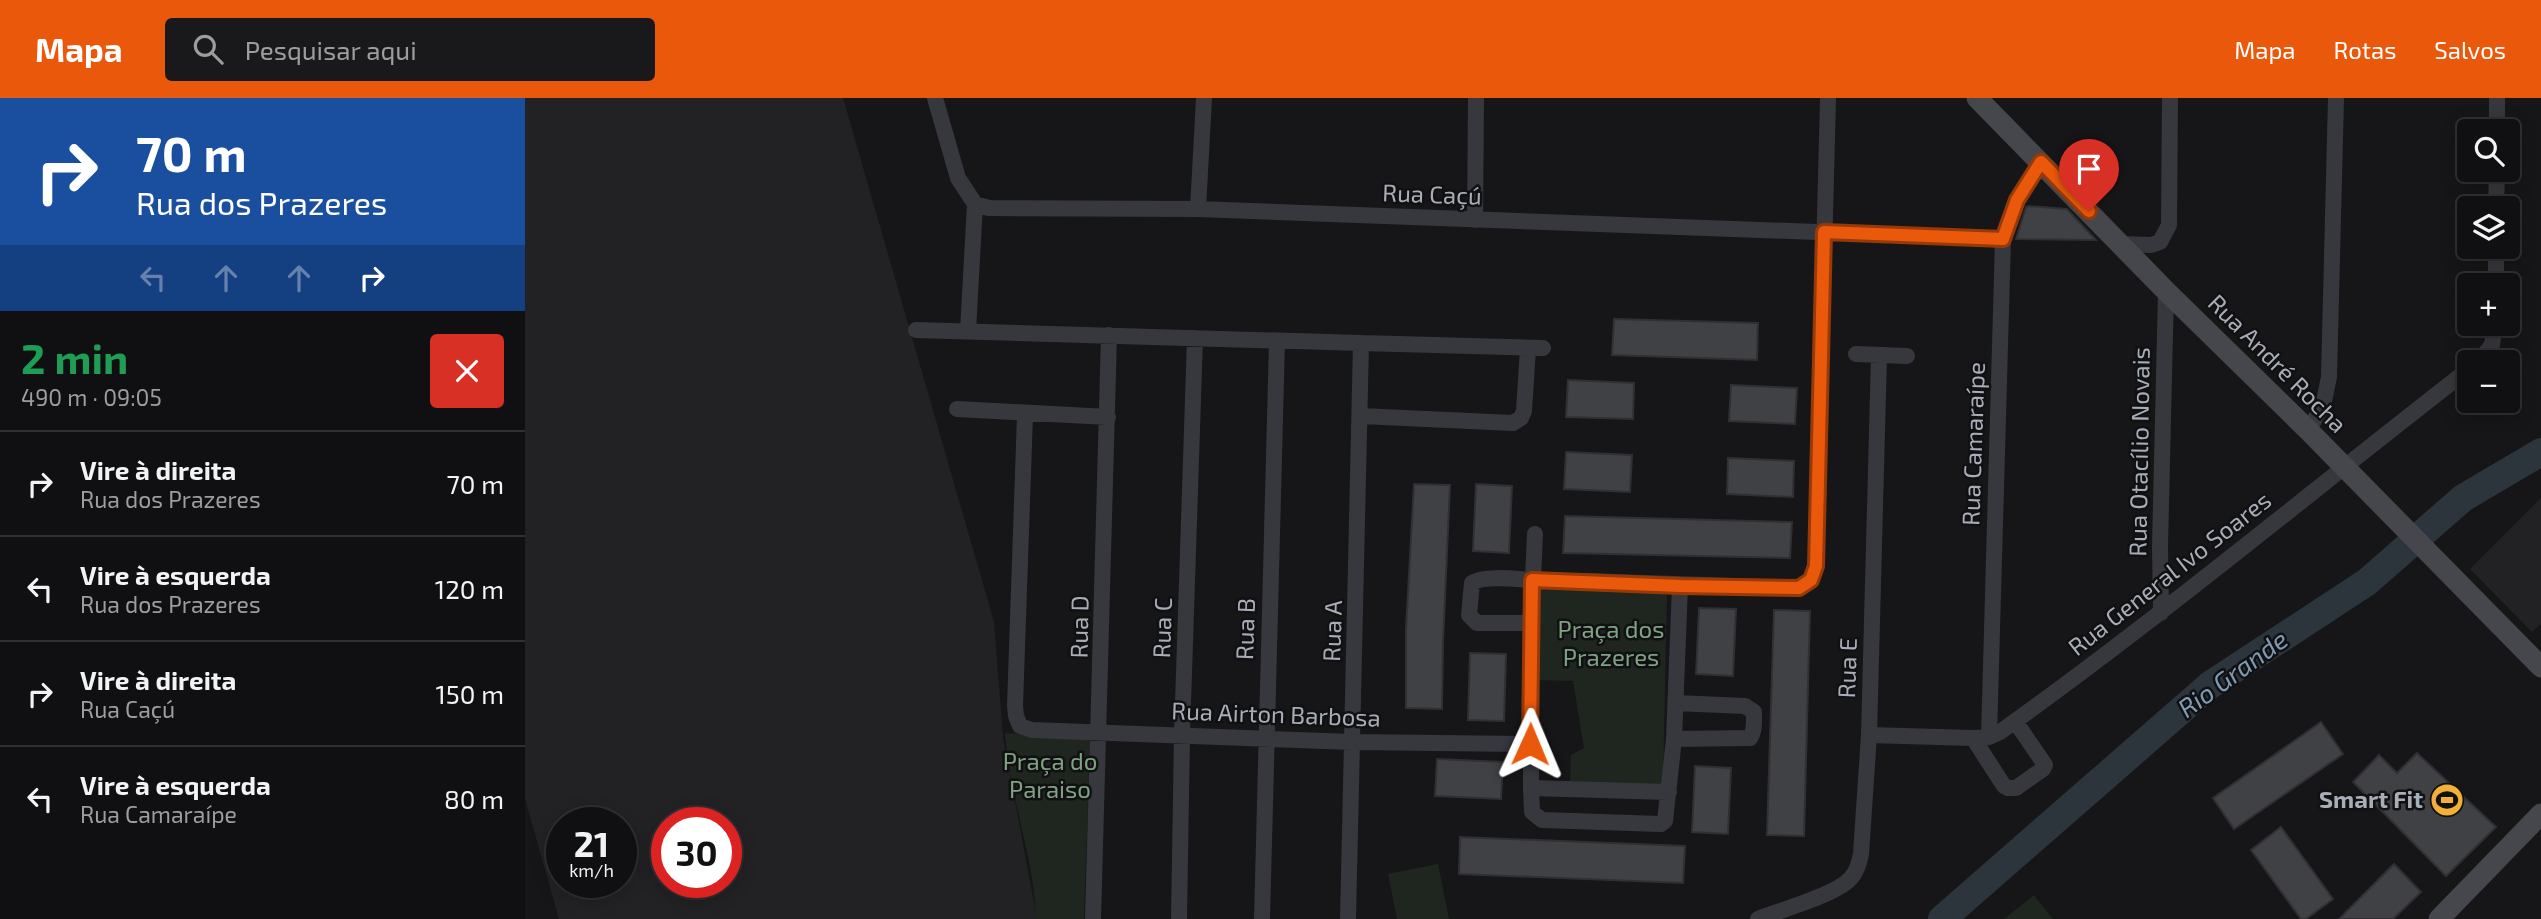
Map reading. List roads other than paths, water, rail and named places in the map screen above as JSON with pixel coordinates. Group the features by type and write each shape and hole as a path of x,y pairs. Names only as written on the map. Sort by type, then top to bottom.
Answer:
{"main road":[{"name":"Rua André Rocha","path":"1977,98 2541,667"},
{"path":"2439,919 2541,814"}],"street":[{"path":"935,98 958,178 975,204 968,331"},
{"path":"1198,209 1204,98"},
{"path":"1475,220 1476,98"},
{"path":"1531,623 1477,623 1469,615 1470,588 1476,580 1532,580 1799,588 1811,580 1815,573 1828,98"},
{"path":"2121,244 2151,245 2160,242 2169,225 2170,98"},
{"path":"2308,430 2323,406 2329,377 2336,98"},
{"path":"2497,98 2497,119"},
{"name":"Rua Camaraípe","path":"1981,737 2003,239 2017,200 2041,162"},
{"name":"Rua Caçú","path":"975,204 989,208 1198,209 2003,239"},
{"name":"Rua Otacílio Novais","path":"2161,613 2160,533 2166,291"},
{"path":"916,330 1535,348 1524,411 1521,418 1513,423 1361,416"},
{"name":"Rua D","path":"1093,919 1109,335"},
{"name":"Rua C","path":"1179,919 1195,338"},
{"name":"Rua B","path":"1262,919 1277,341"},
{"name":"Rua A","path":"1348,919 1361,344"},
{"path":"1856,354 1907,356"},
{"name":"Rua E","path":"1758,919 1837,889 1857,870 1861,854 1869,735 1879,355"},
{"name":"Rua General Ivo Soares","path":"1981,737 2015,721 2161,613 2457,378"},
{"path":"957,409 1025,415 1108,417"},
{"name":"Rua Airton Barbosa","path":"1025,415 1015,706 1020,726 1033,730 1352,742 1530,744"},
{"path":"1535,534 1531,623 1531,788 1532,812 1542,820 1661,824 1667,816 1674,739 1680,586"},
{"path":"1674,739 1750,738 1754,722 1754,712 1745,706 1676,703"},
{"path":"1869,735 1981,737 2004,786 2008,789 2016,788 2045,765 2015,721"},
{"path":"1531,788 1669,792"}],"waterway":[{"name":"Rio Grande","path":"1942,919 2210,685 2367,582 2463,498 2541,452"}],"place":[{"name":"Smart Fit","path":"2447,800"}],"park label":[{"name":"Praça dos Prazeres","path":"1611,644"},
{"name":"Praça do Paraiso","path":"1050,776"}]}
